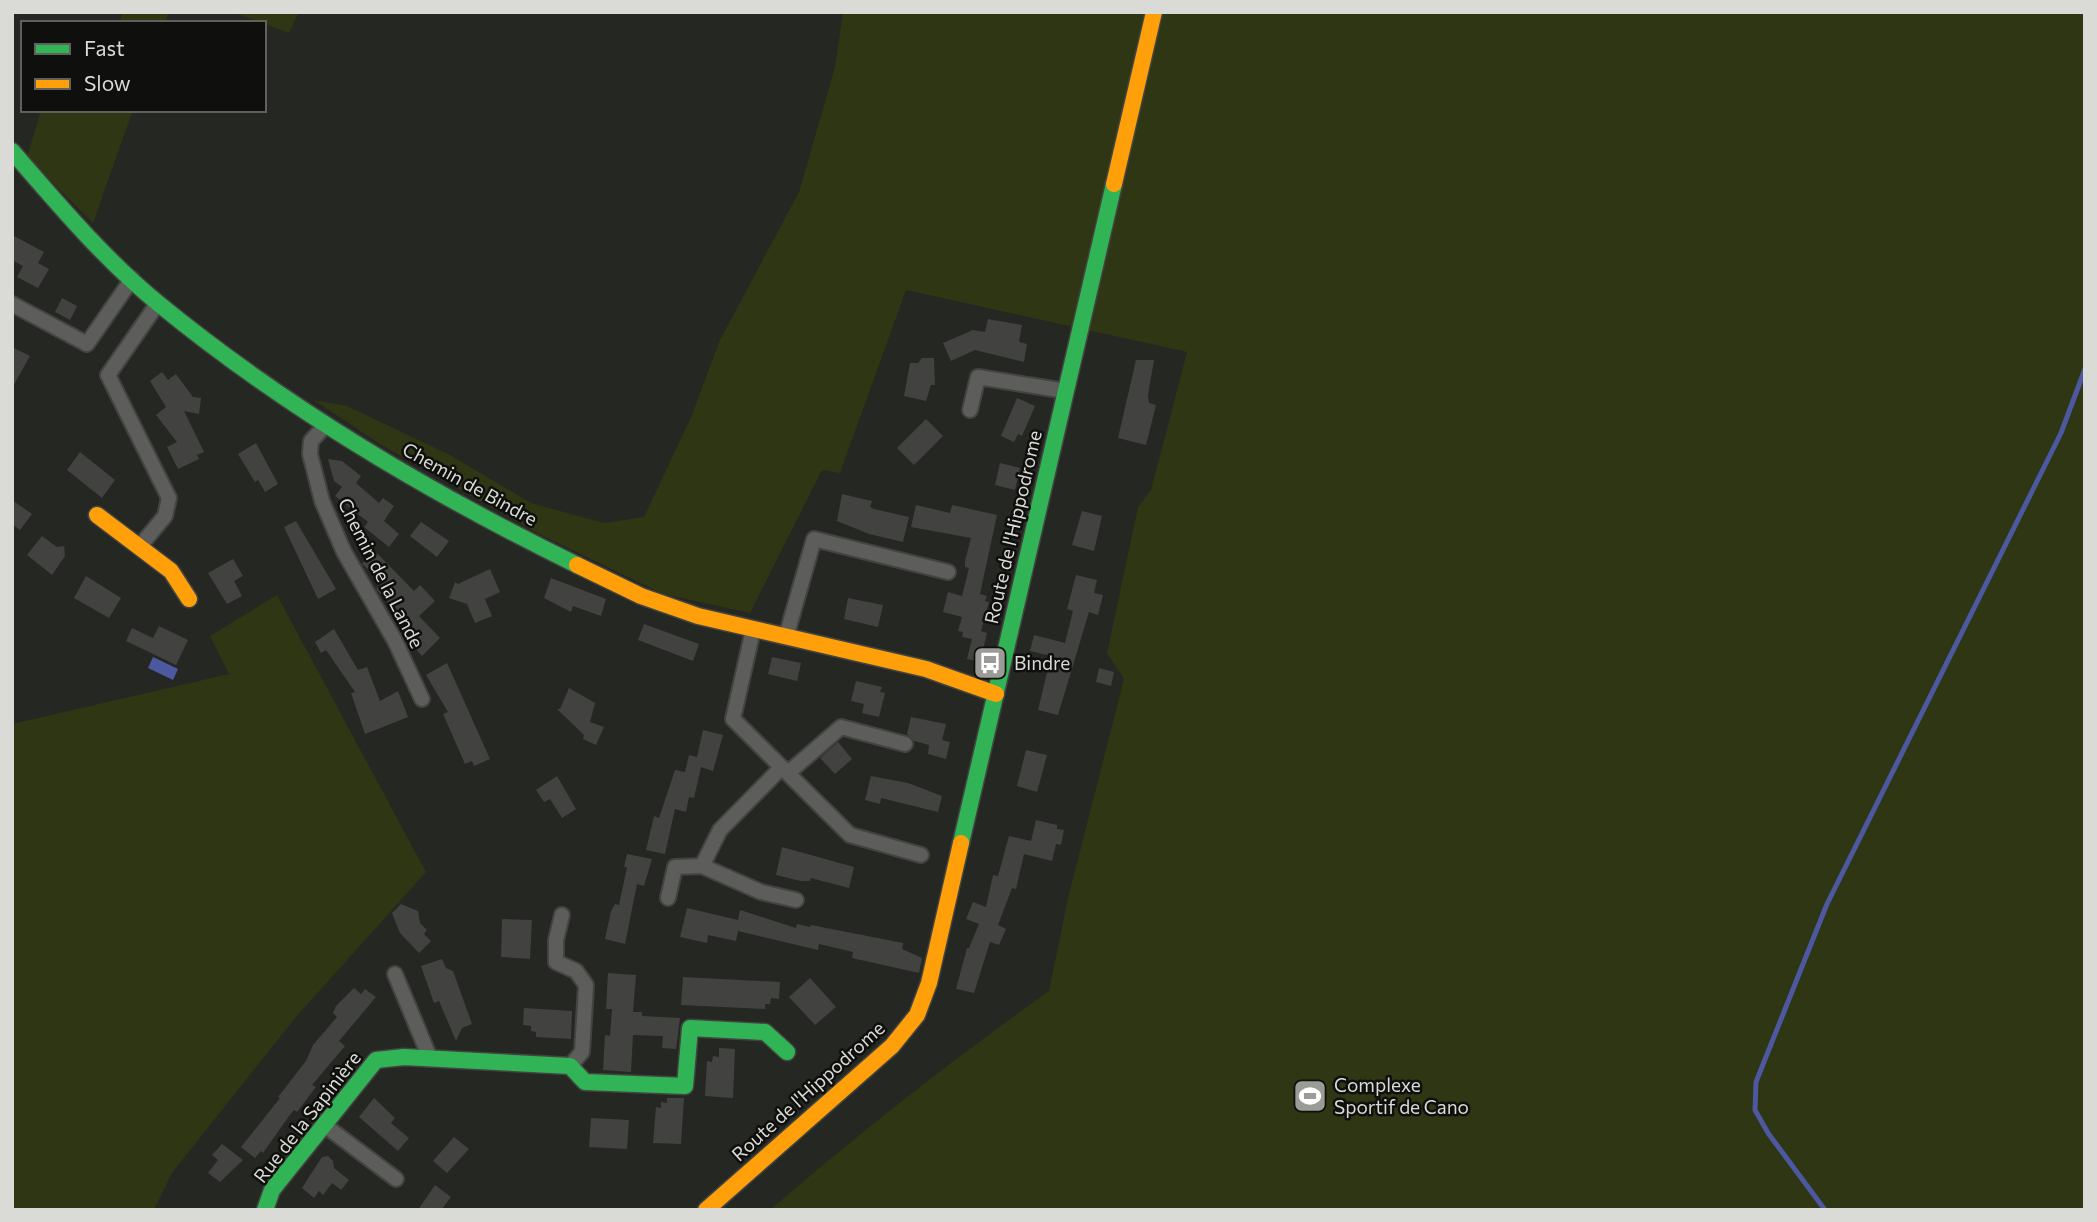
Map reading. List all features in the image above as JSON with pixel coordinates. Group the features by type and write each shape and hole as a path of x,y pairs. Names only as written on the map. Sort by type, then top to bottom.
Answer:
{"street":[{"name":"Route de l'Hippodrome","path":"706,1210 892,1046 917,1015 929,984 1154,12"},
{"name":"Chemin de Bindre","path":"12,151 66,214 158,303 324,426 569,562 652,600 698,616 926,669 996,694"},
{"path":"12,304 87,344 132,279"},
{"path":"140,546 165,516 169,498 108,374 158,303"},
{"path":"970,410 978,377 1066,391"},
{"name":"Chemin de la Lande","path":"324,426 311,441 310,454 322,501 344,552 395,641 422,699"},
{"path":"97,515 170,571 189,599"},
{"path":"786,637 814,539 948,572"},
{"path":"753,629 733,719 850,835 922,855"},
{"path":"702,866 720,830 785,770 841,727 905,744"},
{"path":"668,898 675,867 702,866 761,892 796,900"},
{"path":"562,915 555,940 556,962 576,971 586,985 582,1052 570,1066"},
{"path":"396,974 430,1058"},
{"name":"Rue de la Sapinière","path":"265,1210 272,1191 376,1060 430,1058 570,1066 585,1082 685,1086 690,1028 765,1032 787,1052"},
{"path":"323,1124 396,1179"}],"green space":[{"path":"123,12 169,12 166,21 120,21"},
{"path":"232,12 299,12 289,33 266,25 266,21 256,21"},
{"path":"843,12 2085,12 2085,1210 770,1210 907,1097 1049,991 1068,898 1124,679 1107,653 1138,507 1151,490 1187,352 906,290 840,473 822,470 750,613 663,594 537,533 378,443 314,400 347,406 450,455 531,503 604,523 644,517 692,415 719,342 799,192 835,67"},
{"path":"40,112 132,112 93,223 27,157"},
{"path":"277,595 426,872 296,1017 172,1173 154,1210 12,1210 12,724 229,674 210,636"}],"water":[{"path":"153,657 178,669 173,680 148,668"}],"building":[{"path":"12,235 44,252 38,263 49,269 38,288 17,277 23,266 12,260"},
{"path":"62,298 77,306 70,320 55,312"},
{"path":"988,319 1022,325 1019,342 1027,344 1024,362 975,350 951,361 943,343 973,330 985,332"},
{"path":"12,347 30,356 12,388"},
{"path":"922,358 934,358 935,385 931,385 926,401 904,396 910,363 918,363"},
{"path":"1136,360 1154,360 1148,395 1149,403 1156,405 1146,445 1118,438"},
{"path":"162,372 168,380 176,374 193,397 201,398 199,414 184,411 204,452 197,455 199,459 178,469 167,447 177,442 156,415 166,407 150,381"},
{"path":"1017,398 1035,406 1022,436 1018,434 1014,442 1001,436"},
{"path":"926,419 943,436 914,465 897,448"},
{"path":"256,443 278,484 265,492 258,480 255,482 238,454"},
{"path":"80,452 115,480 102,498 67,470"},
{"path":"328,459 342,461 361,476 356,483 379,503 383,498 394,506 384,521 399,534 389,547 364,527 368,522 335,496 342,487 334,481"},
{"path":"1000,463 1020,468 1015,490 995,485"},
{"path":"842,494 872,501 870,507 874,509 909,517 903,542 869,534 837,521"},
{"path":"12,500 32,514 20,530 12,524"},
{"path":"916,505 950,513 952,505 997,515 980,594 987,596 985,601 989,602 981,631 987,633 980,662 967,659 972,639 962,637 963,632 958,631 962,617 943,612 948,592 962,596 969,568 965,567 965,561 971,538 911,527"},
{"path":"1082,511 1102,516 1094,551 1072,545"},
{"path":"296,521 336,589 318,599 284,527"},
{"path":"421,522 449,541 437,557 410,536"},
{"path":"42,536 57,547 64,546 65,556 52,575 27,555"},
{"path":"373,549 414,591 420,585 435,601 419,616 440,638 422,656 408,640 415,633 376,589 383,582 362,564"},
{"path":"233,559 243,576 234,581 242,596 227,604 208,573"},
{"path":"490,569 500,592 485,599 492,616 475,623 467,604 449,598 455,582 458,584"},
{"path":"1076,575 1097,580 1094,593 1103,595 1098,615 1089,612 1058,715 1038,710 1051,656 1030,651 1034,635 1065,643 1073,611 1067,609"},
{"path":"86,576 121,598 109,618 74,598"},
{"path":"551,578 606,599 601,616 573,606 571,612 544,598"},
{"path":"848,598 883,605 878,627 844,619"},
{"path":"644,624 699,644 693,661 638,640"},
{"path":"159,626 188,640 176,665 126,641 132,628 153,638"},
{"path":"334,629 358,670 367,667 380,701 398,691 408,717 365,734 351,693 355,692 326,650 321,653 315,642"},
{"path":"772,657 801,663 797,681 768,674"},
{"path":"447,663 490,759 474,766 472,761 465,764 443,714 448,712 426,675"},
{"path":"1099,668 1114,672 1111,686 1096,682"},
{"path":"856,681 882,687 880,692 885,693 879,717 862,713 864,704 851,701"},
{"path":"569,688 595,703 590,722 604,727 596,745 583,739 584,735 557,709 560,709"},
{"path":"911,717 946,724 942,740 950,742 946,759 928,754 929,745 914,741 907,734"},
{"path":"703,730 723,735 713,771 701,767 694,798 689,797 686,812 675,809 665,854 646,850 654,816 659,818 675,770 685,772 689,755 697,757"},
{"path":"838,742 852,759 835,774 820,758"},
{"path":"1026,750 1047,755 1037,792 1017,786"},
{"path":"557,776 576,809 562,818 550,799 544,802 536,790"},
{"path":"871,776 908,783 942,796 938,812 881,798 880,804 865,800"},
{"path":"1036,820 1057,825 1057,829 1064,830 1061,845 1056,844 1052,861 1024,854 1016,889 1012,888 998,925 1006,929 999,945 990,942 974,993 956,989 967,948 979,924 966,919 973,902 986,907 993,875 998,876 1009,836 1031,841"},
{"path":"782,847 854,867 849,888 811,878 810,881 801,881 776,875"},
{"path":"627,854 652,859 644,886 637,884 625,944 605,939 611,911 615,904 619,905"},
{"path":"401,904 418,911 420,923 427,930 424,934 431,941 419,953 400,933 392,913"},
{"path":"687,908 738,920 740,910 796,928 797,924 811,925 903,943 902,949 922,958 919,973 852,958 853,952 819,944 818,950 738,931 736,941 708,935 707,943 680,937"},
{"path":"502,919 532,920 530,959 501,957"},
{"path":"442,959 446,968 453,971 472,1024 462,1028 456,1041 439,1001 434,1003 421,966"},
{"path":"608,973 636,975 633,1012 642,1012 642,1016 680,1018 676,1049 662,1048 663,1036 633,1035 631,1072 603,1070 605,1035 610,1036 612,1009 606,1009"},
{"path":"683,977 780,982 779,999 771,998 770,1004 765,1004 765,1009 681,1005"},
{"path":"810,978 836,1007 815,1025 789,997"},
{"path":"354,988 361,994 365,989 376,997 339,1041 345,1046 312,1085 316,1087 297,1112 294,1110 289,1116 263,1153 261,1151 255,1158 241,1147 280,1098 278,1097 306,1061 313,1045 337,1017 333,1013 336,1006"},
{"path":"524,1008 572,1011 571,1039 536,1037 531,1026 523,1025"},
{"path":"719,1048 735,1049 733,1098 705,1096 707,1061 712,1062 713,1056 719,1057"},
{"path":"374,1098 395,1118 391,1123 409,1138 398,1151 359,1117"},
{"path":"667,1098 684,1098 681,1144 653,1143 656,1107 661,1108 661,1102 667,1103"},
{"path":"591,1118 629,1120 627,1149 589,1147"},
{"path":"454,1137 469,1149 447,1173 433,1161"},
{"path":"222,1144 243,1160 220,1182 208,1173 218,1160 212,1155"},
{"path":"328,1156 333,1161 334,1168 349,1180 341,1190 332,1183 323,1195 319,1191 314,1198 302,1188 322,1157"},
{"path":"435,1185 451,1197 441,1210 418,1210"}],"waterway":[{"path":"1825,1210 1768,1133 1755,1110 1756,1082 1827,904 2061,433 2085,369"}],"traffic: fast":[{"path":"12,151 83,231 139,287 257,379 414,478 577,565"},
{"path":"961,843 1114,184"},
{"path":"265,1210 272,1190 376,1060 404,1057 570,1066 585,1082 685,1086 690,1028 765,1032 787,1052"}],"traffic: slow":[{"path":"1114,184 1154,12"},
{"path":"97,515 171,571 189,599"},
{"path":"577,565 641,596 698,616 926,669 996,694"},
{"path":"706,1210 892,1046 917,1015 929,983 961,843"}],"place":[{"name":"Bindre","path":"990,663"},
{"name":"Complexe Sportif de Cano","path":"1310,1096"}]}
